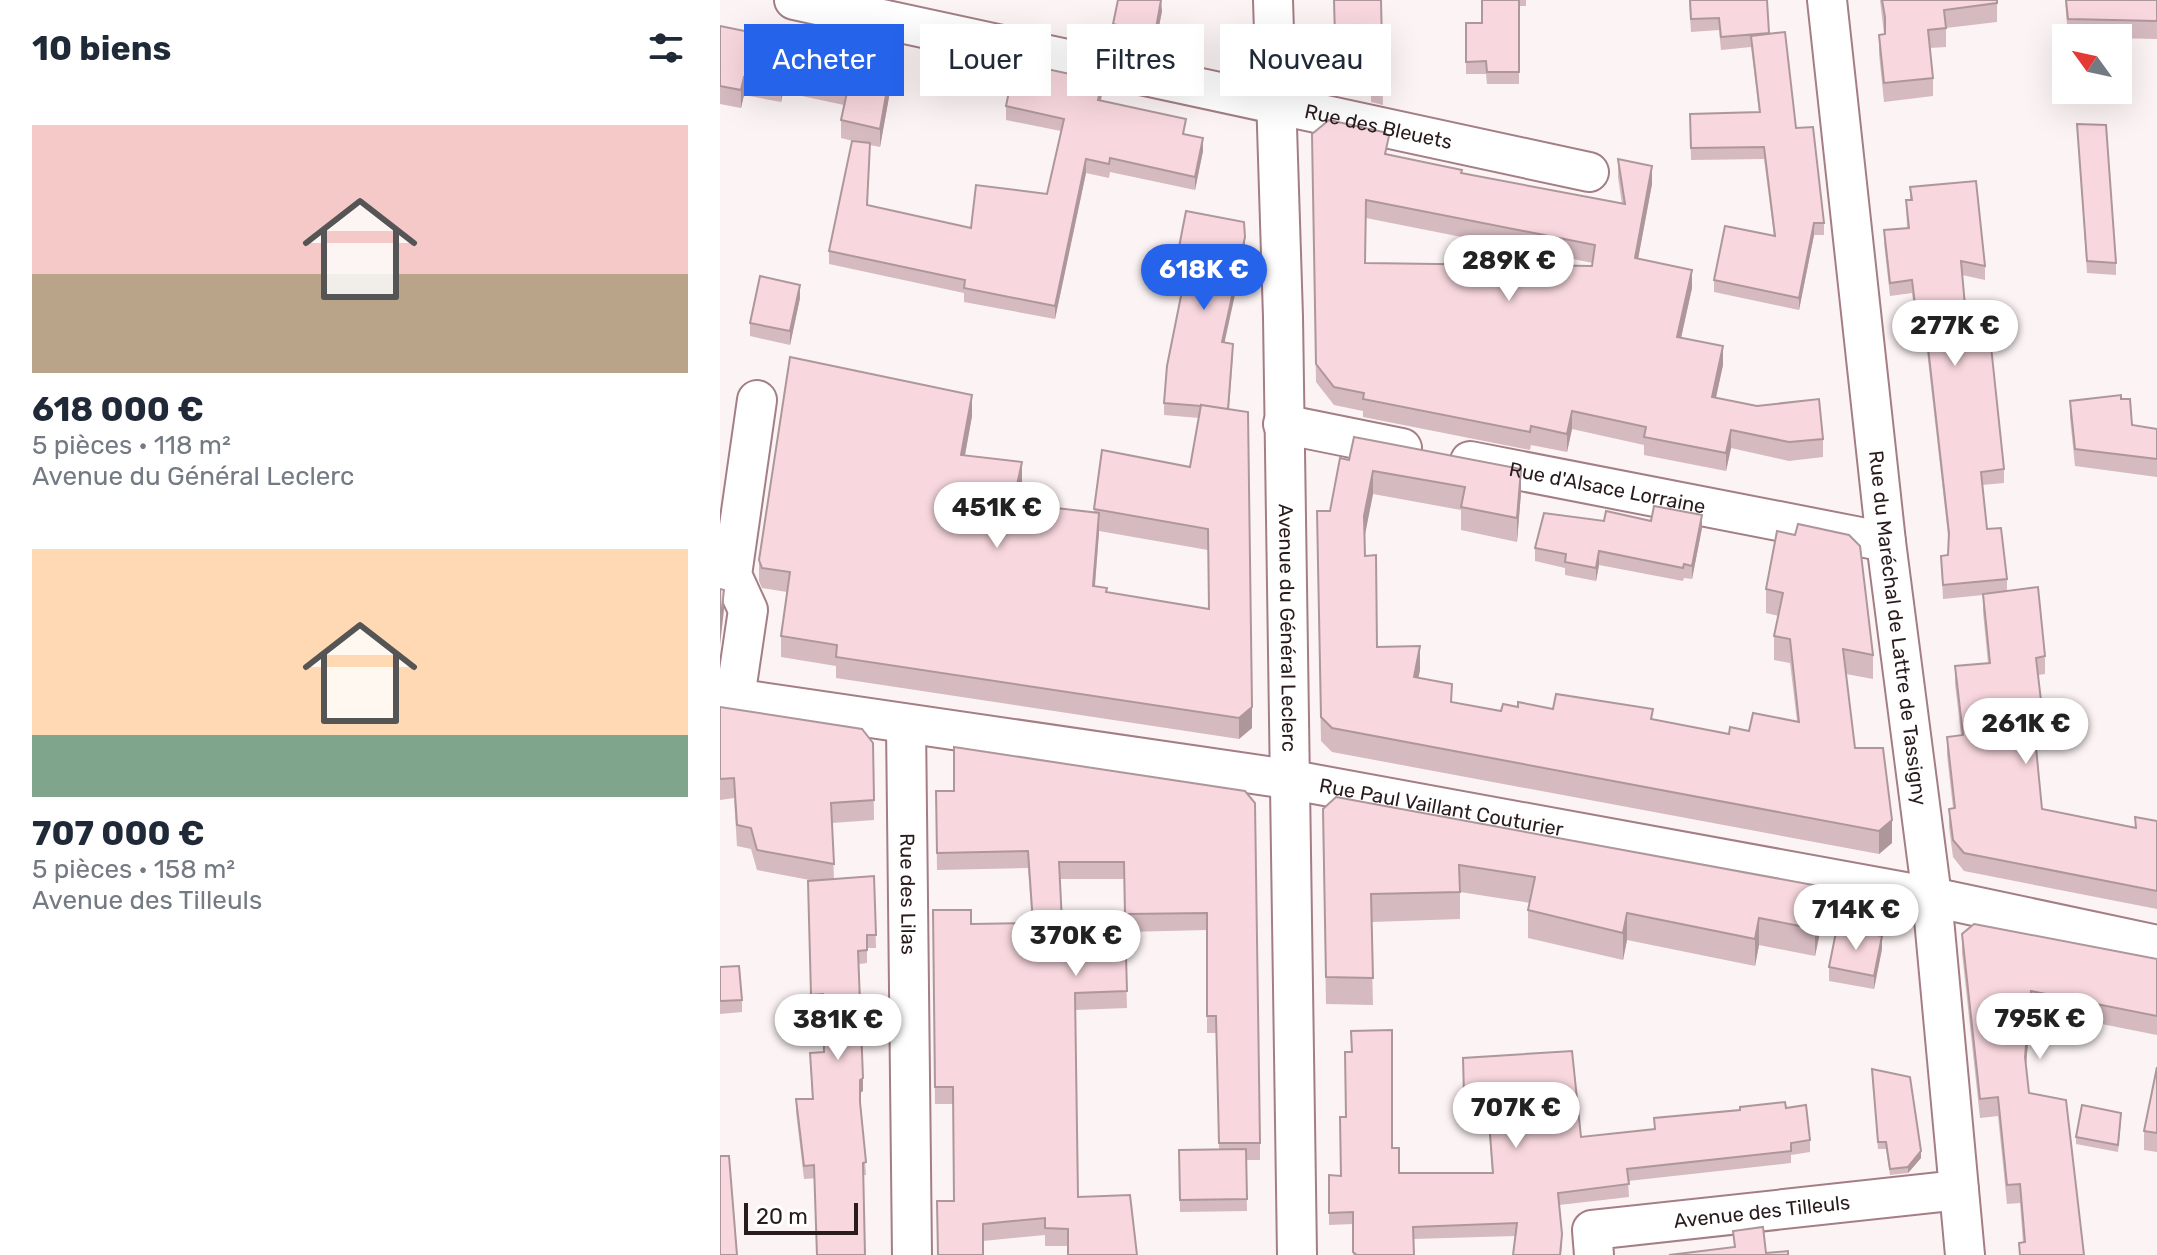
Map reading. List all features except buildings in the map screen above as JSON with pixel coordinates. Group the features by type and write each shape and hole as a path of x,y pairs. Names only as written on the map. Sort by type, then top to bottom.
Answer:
{"street":[{"name":"Rue des Bleuets","path":"794,0 1589,172"},
{"name":"Avenue du Général Leclerc","path":"1273,0 1297,1255"},
{"name":"Rue du Maréchal de Lattre de Tassigny","path":"1827,0 1886,542 1932,897 1965,1255"},
{"path":"728,697 748,610 732,575 757,400"},
{"name":"Rue d'Alsace Lorraine","path":"1283,424 1886,542"},
{"name":"Rue Paul Vaillant Couturier","path":"728,697 1287,779 1932,897 2157,945"},
{"name":"Rue des Lilas","path":"906,724 912,1255"},
{"name":"Avenue des Tilleuls","path":"1594,1255 1592,1230 1959,1190"}]}
